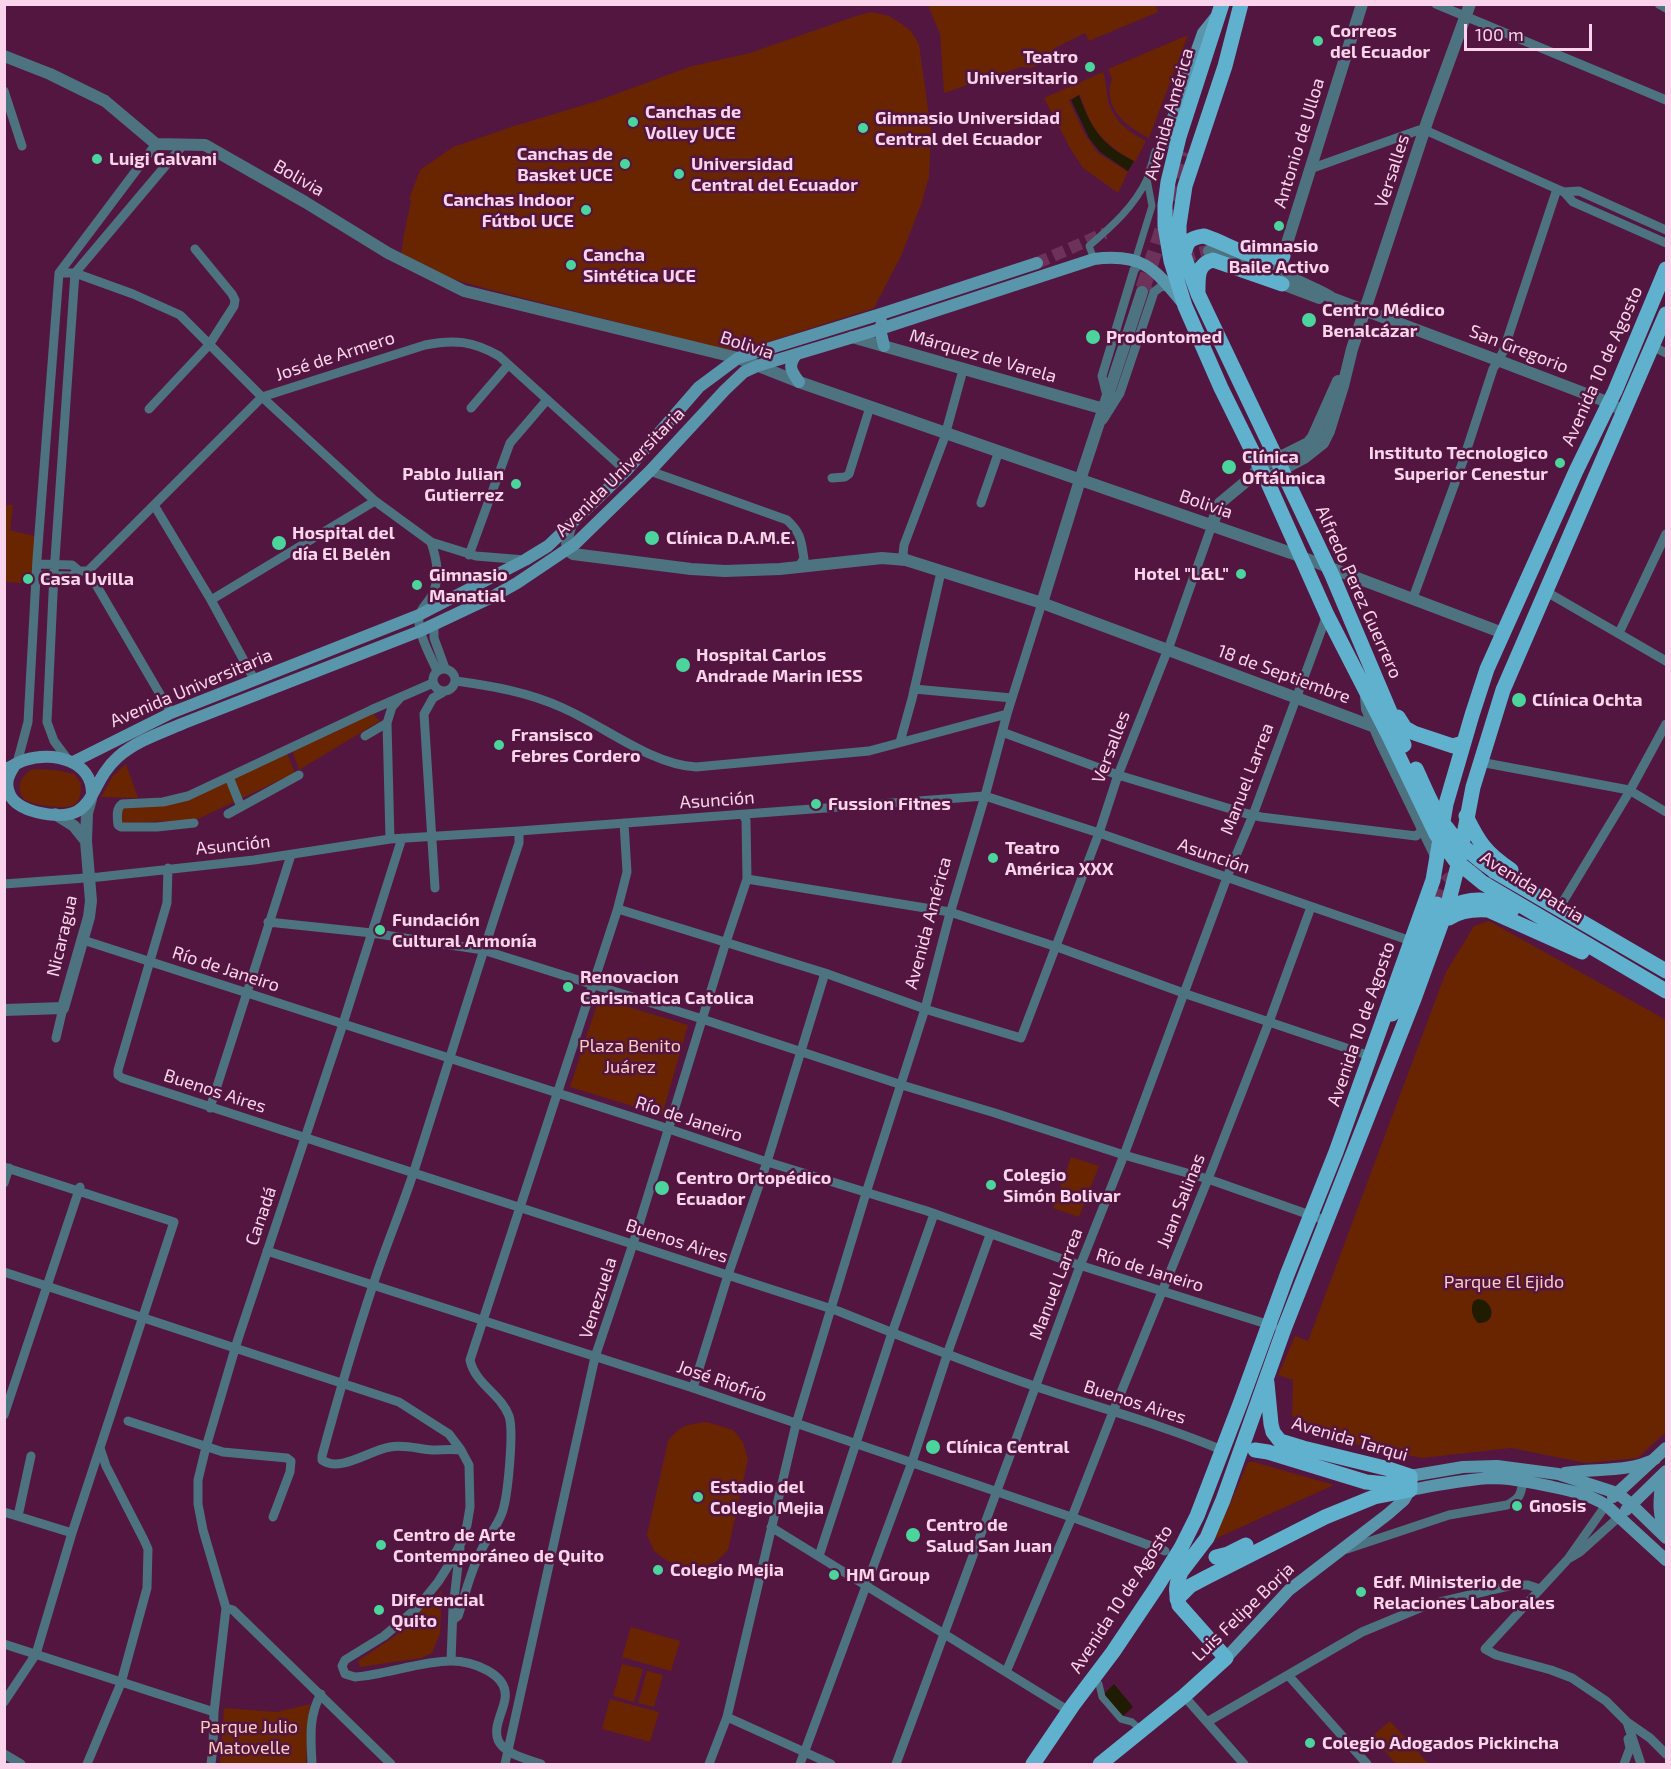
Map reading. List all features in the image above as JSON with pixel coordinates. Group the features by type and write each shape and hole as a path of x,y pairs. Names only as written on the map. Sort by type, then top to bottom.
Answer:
{"main road":[{"path":"1187,153 1240,4"},
{"name":"Avenida América","path":"1183,257 1179,233 1185,186 1225,66 1240,4"},
{"path":"1159,147 1203,33 1221,8"},
{"name":"Avenida América","path":"1185,306 1168,248 1165,226 1166,197 1179,136 1221,8"},
{"path":"1183,257 1188,242 1195,237 1204,236 1257,258 1283,256"},
{"name":"Alfredo Perez Guerrero","path":"1183,257 1198,294 1328,566 1371,685 1401,749"},
{"name":"Avenida Universitaria","path":"91,798 105,771 112,763 120,755 146,740 434,625 492,597 568,550 650,471 744,372 1094,260 1105,258 1138,262"},
{"path":"1198,294 1200,268 1213,260 1282,284"},
{"path":"1138,262 1157,273 1185,306"},
{"name":"Avenida Universitaria","path":"71,762 171,713 419,615 525,560 548,546 572,524 626,471 699,387 738,358 885,314 1037,263"},
{"name":"Avenida 10 de Agosto","path":"1033,1764 1156,1588 1181,1548 1197,1516 1336,1152 1433,880 1446,804 1487,669 1609,403 1666,269"},
{"name":"Alfredo Perez Guerrero","path":"1185,306 1327,615 1371,685 1382,730 1401,749"},
{"path":"884,346 880,328 885,314"},
{"name":"Avenida 10 de Agosto","path":"1177,1599 1178,1578 1207,1538 1219,1510 1284,1330 1442,923 1442,906 1459,861 1466,816 1503,690 1666,314"},
{"path":"796,355 790,365 791,372 799,382"},
{"path":"1371,685 1387,688 1405,728 1453,746 1463,743"},
{"name":"Avenida Patria","path":"1401,749 1446,826 1490,877 1664,990"},
{"path":"4,806 38,813 70,814 77,812 91,798 92,785 83,770 71,762 49,756 37,757 12,766 8,776 9,794 25,809"},
{"path":"1466,816 1481,844 1499,862 1645,952 1659,967"},
{"name":"Avenida Patria","path":"1490,877 1659,967"},
{"path":"1400,1036 1380,1027 1397,1009 1442,906 1469,899 1484,899 1505,905 1582,952"},
{"path":"1442,923 1456,913 1472,909 1488,910 1582,952 1630,977 1664,990"},
{"name":"Avenida Tarqui","path":"1266,1379 1271,1424 1273,1432 1280,1441 1389,1469 1410,1483 1496,1478 1575,1492 1606,1505 1666,1560"},
{"path":"1606,1505 1666,1448"},
{"path":"1255,1450 1366,1482 1410,1483"},
{"path":"1558,1474 1642,1466 1655,1459"},
{"name":"Avenida Tarqui","path":"1177,1599 1190,1586 1325,1517 1410,1483 1463,1467 1497,1466 1558,1474 1617,1493 1666,1539"},
{"path":"1156,1588 1168,1582 1181,1564 1210,1514 1225,1473"},
{"path":"1620,1516 1664,1474"},
{"path":"1664,1474 1659,1501 1660,1518 1666,1539"},
{"name":"Avenida Tarqui","path":"1342,1550 1404,1500 1410,1483"},
{"path":"1216,1557 1228,1554 1334,1503 1354,1498 1374,1497"},
{"name":"Luis Felipe Borja","path":"1100,1764 1184,1696 1226,1658 1289,1590 1342,1550"},
{"path":"1177,1599 1179,1605 1226,1658"}],"street":[{"name":"Antonio de Ulloa","path":"1283,256 1362,4"},
{"path":"1436,4 1666,100"},
{"name":"Versalles","path":"925,1009 1021,1038 1220,503 1249,479 1279,465 1304,458 1323,443 1329,431 1352,349 1425,130 1470,4"},
{"path":"1659,4 1666,8"},
{"path":"4,56 50,74 105,101 156,144 59,273 36,575 28,722 12,766"},
{"path":"4,91 22,146"},
{"path":"1310,169 1419,130 1425,130 1561,191 1573,202 1666,243"},
{"name":"Bolivia","path":"156,144 205,145 388,253 464,291 738,358 945,434 1328,566 1503,633"},
{"path":"71,762 54,741 47,722 54,564 75,273 183,145"},
{"path":"1094,260 1089,246 1112,225 1147,179 1159,147"},
{"path":"1138,262 1152,206 1147,179"},
{"path":"1561,191 1579,191 1666,230"},
{"path":"1413,598 1463,461 1493,369 1503,352 1561,191"},
{"path":"149,409 209,345 234,306 235,300 232,294 195,249"},
{"name":"San Gregorio","path":"1209,251 1221,252 1248,264 1282,284 1322,299 1332,298"},
{"path":"1248,264 1267,266 1283,256"},
{"name":"San Gregorio","path":"1283,256 1284,270 1289,276 1323,291 1332,298 1498,360 1624,411"},
{"name":"Avenida América","path":"1107,396 1102,376 1138,262"},
{"path":"59,273 75,273 133,294 180,315 262,397 375,501 431,542 469,555 525,560"},
{"name":"Avenida América","path":"1096,432 1120,393 1154,292 1162,286 1171,288"},
{"name":"Avenida América","path":"710,1764 727,1717 796,1424 925,1009 950,912 1007,714 1142,292"},
{"name":"Márquez de Varela","path":"852,337 1104,409"},
{"name":"José de Armero","path":"84,571 262,397 447,340 485,348 499,356 626,471"},
{"path":"1652,346 1666,353"},
{"path":"471,408 508,364"},
{"path":"906,560 903,554 904,545 945,434 963,370"},
{"path":"469,555 510,443 546,400"},
{"path":"832,478 845,477 849,474 870,407"},
{"path":"981,503 999,451"},
{"path":"650,471 786,520 801,536 804,559 798,567"},
{"path":"211,600 375,501"},
{"path":"154,505 211,600 254,679"},
{"path":"572,524 567,534 568,550 573,554 725,571 798,567 882,558 906,560 1042,603"},
{"path":"1619,633 1666,534"},
{"path":"431,542 437,560 436,584 431,597 419,615 420,631 441,670"},
{"path":"37,564 72,565 84,571 171,713"},
{"path":"36,575 71,576 84,571"},
{"path":"900,742 941,572"},
{"path":"1545,591 1666,661"},
{"name":"18 de Septiembre","path":"1042,603 1382,730"},
{"name":"Manuel Larrea","path":"896,1764 1080,1266 1327,615"},
{"path":"434,625 434,638 441,670"},
{"path":"445,691 438,689 433,683 433,676 441,670 452,671 456,681"},
{"path":"435,888 424,714 433,698 452,688 456,681"},
{"path":"456,681 537,697 565,709 658,758 683,766 696,767 870,751 1007,714"},
{"path":"194,823 157,827 121,827 118,825 117,810 122,804 162,801 188,796 402,695 433,683"},
{"path":"914,689 1012,698"},
{"path":"390,839 387,723 392,707 402,695"},
{"path":"371,710 387,723"},
{"path":"364,736 387,723"},
{"path":"1564,900 1666,724"},
{"path":"1382,730 1423,830 1437,858"},
{"path":"1002,732 1118,774 1253,815 1416,836 1423,830"},
{"path":"1480,762 1629,790 1666,812"},
{"path":"228,814 299,774"},
{"path":"230,777 241,807"},
{"name":"Asunción","path":"4,884 90,878 291,855 390,839 985,796 1410,941"},
{"name":"Nicaragua","path":"56,1038 92,901 86,841 87,813 91,798"},
{"path":"55,814 74,826 86,841"},
{"name":"Venezuela","path":"505,1764 595,1357 633,1244 747,879 746,820 743,815"},
{"path":"453,1620 458,1616 480,1551 502,1515 512,1427 503,1405 472,1371 470,1360 618,909 627,872 624,823"},
{"path":"461,1450 391,1446 336,1464 322,1460 342,1382 450,1060 483,950 519,843 519,831"},
{"name":"Canadá","path":"226,1608 203,1530 198,1504 198,1480 236,1348 402,838"},
{"path":"210,1108 291,855"},
{"path":"150,962 167,903 168,868"},
{"path":"747,879 950,912 1184,990 1370,1056"},
{"name":"Juan Salinas","path":"1006,1672 1072,1517 1207,1182 1311,907"},
{"path":"618,909 825,973 925,1009"},
{"path":"268,922 372,933 483,950 1124,1155 1310,1218 1327,1221"},
{"name":"Río de Janeiro","path":"83,940 934,1214 1080,1266 1284,1330"},
{"name":"Buenos Aires","path":"150,962 118,1075 122,1078 831,1308 1035,1386 1222,1450"},
{"path":"693,1388 728,1275 767,1162 825,973"},
{"path":"4,1010 63,1008"},
{"path":"4,1183 7,1168 79,1189 174,1222 72,1533 36,1654 4,1702"},
{"path":"4,1415 79,1189"},
{"path":"819,1556 892,1333 934,1214"},
{"path":"800,1764 912,1462 947,1354 990,1235"},
{"name":"José Riofrío","path":"267,1251 693,1388 1165,1551"},
{"path":"4,1272 399,1401 449,1434 469,1465 471,1486 470,1507 460,1543 451,1661"},
{"path":"4,1380 15,1383"},
{"path":"128,1421 223,1452 287,1458 291,1461 290,1472 273,1517"},
{"path":"87,1764 121,1683 147,1588 148,1550 106,1466 100,1448"},
{"path":"18,1516 31,1456"},
{"name":"Luis Felipe Borja","path":"1342,1550 1449,1515 1507,1505 1516,1501 1521,1493 1523,1481"},
{"path":"1606,1505 1568,1559 1485,1649 1572,1678 1606,1701 1627,1722 1650,1738 1666,1754"},
{"path":"4,1512 72,1533"},
{"path":"1568,1559 1580,1552 1620,1516"},
{"path":"771,1527 1069,1711"},
{"path":"460,1543 439,1581 417,1608 384,1636 345,1660 342,1666 345,1674 355,1677 451,1661 474,1665 489,1671 503,1686 505,1700 496,1728 498,1739 509,1751 541,1764"},
{"path":"1207,1722 1362,1632 1427,1605 1513,1586 1528,1585 1540,1589"},
{"path":"211,1764 214,1712 226,1608 233,1610 391,1764"},
{"path":"4,1644 214,1712"},
{"path":"1288,1675 1365,1764"},
{"path":"1093,1678 1099,1684 1102,1697 1120,1719 1132,1722 1142,1731"},
{"path":"312,1764 311,1721 321,1694"},
{"path":"1184,1696 1244,1764"},
{"path":"727,1717 831,1764"},
{"path":"1624,1764 1630,1748 1627,1722"},
{"path":"1627,1722 1641,1764"},
{"path":"4,1754 21,1764"}],"green space":[{"path":"1155,4 1158,12 1089,41 1085,33 1053,49 1056,57 1031,68 1021,67 944,93 940,34 928,5"},
{"path":"871,12 889,16 902,24 911,31 919,44 931,130 929,177 921,205 901,256 874,308 746,349 726,350 449,278 401,255 411,201 409,199 420,170 453,147 594,102 692,66 750,53"},
{"path":"1188,35 1149,138 1125,122 1113,107 1110,98 1112,79 1108,69"},
{"path":"1103,72 1109,103 1116,117 1132,133 1146,141 1135,162 1106,142 1100,135 1089,118 1080,95 1069,100 1084,133 1098,153 1128,172 1118,193 1083,168 1044,98"},
{"path":"4,505 13,505 10,530 34,536 36,584 5,582"},
{"path":"372,713 380,721 299,770 292,750"},
{"path":"287,753 295,773 196,820 123,823 121,819 124,807 163,805"},
{"path":"126,764 138,798 101,797 112,777"},
{"path":"34,769 74,774 81,783 78,801 74,805 57,807 41,805 24,799 20,790 21,781 26,773"},
{"name":"Parque El Ejido","path":"1489,921 1666,1020 1666,1432 1638,1458 1586,1463 1511,1448 1422,1458 1358,1445 1292,1416 1293,1380 1278,1375 1295,1336 1308,1341 1446,972 1474,926"},
{"name":"Plaza Benito Juárez","path":"599,998 688,1025 662,1115 570,1087"},
{"path":"1071,1157 1099,1166 1079,1217 1053,1208"},
{"name":"Estadio del Colegio Mejia","path":"707,1422 733,1430 743,1442 748,1459 728,1550 716,1562 686,1567 667,1561 654,1551 647,1535 668,1441 685,1426"},
{"path":"1248,1462 1334,1485 1208,1542 1225,1515"},
{"path":"442,1590 440,1633 432,1653 421,1658 360,1667 358,1661 395,1636"},
{"path":"631,1627 680,1641 671,1671 622,1657"},
{"path":"622,1664 643,1669 634,1702 613,1696"},
{"path":"647,1671 663,1675 654,1707 638,1703"},
{"path":"610,1699 659,1712 650,1742 602,1729"},
{"name":"Parque Julio Matovelle","path":"310,1704 306,1764 220,1764 224,1708 277,1712"},
{"path":"1390,1721 1429,1764 1396,1764 1372,1736"}],"shaded area":[{"path":"1079,95 1099,135 1114,149 1134,161 1128,171 1100,152 1089,138 1071,100"},
{"path":"1478,1299 1488,1303 1492,1312 1489,1320 1478,1323 1474,1318 1472,1307 1474,1301"},
{"path":"1114,1684 1133,1707 1122,1717 1102,1696"}],"tunnel":[{"path":"1149,175 1164,143"},
{"path":"1143,288 1187,153"},
{"path":"1037,263 1105,233"},
{"path":"1142,292 1143,288 1173,265 1198,253 1209,251"},
{"path":"1437,904 1444,885 1449,880 1475,872 1492,878"}],"place":[{"name":"Correos del Ecuador","path":"1318,41"},
{"name":"Teatro Universitario","path":"1090,67"},
{"name":"Canchas de Volley UCE","path":"633,122"},
{"name":"Gimnasio Universidad Central del Ecuador","path":"863,128"},
{"name":"Luigi Galvani","path":"97,159"},
{"name":"Canchas de Basket UCE","path":"625,164"},
{"name":"Universidad Central del Ecuador","path":"679,174"},
{"name":"Canchas Indoor Fútbol UCE","path":"586,210"},
{"name":"Gimnasio Baile Activo","path":"1279,226"},
{"name":"Cancha Sintética UCE","path":"571,265"},
{"name":"Centro Médico Benalcázar","path":"1309,320"},
{"name":"Prodontomed","path":"1093,337"},
{"name":"Instituto Tecnologico Superior Cenestur","path":"1560,463"},
{"name":"Clínica Oftálmica","path":"1229,467"},
{"name":"Pablo Julian Gutierrez","path":"516,484"},
{"name":"Clínica D.A.M.E.","path":"652,538"},
{"name":"Hospital del día El Belėn","path":"279,543"},
{"name":"Hotel \"L&L\"","path":"1241,574"},
{"name":"Casa Uvilla","path":"28,579"},
{"name":"Gimnasio Manatial","path":"417,585"},
{"name":"Hospital Carlos Andrade Marin IESS","path":"683,665"},
{"name":"Clínica Ochta","path":"1519,700"},
{"name":"Fransisco Febres Cordero","path":"499,745"},
{"name":"Fussion Fitnes","path":"816,804"},
{"name":"Teatro América XXX","path":"993,858"},
{"name":"Fundación Cultural Armonía","path":"380,930"},
{"name":"Renovacion Carismatica Catolica","path":"568,987"},
{"name":"Colegio Simón Bolivar","path":"991,1185"},
{"name":"Centro Ortopédico Ecuador","path":"662,1188"},
{"name":"Clínica Central","path":"933,1447"},
{"name":"Estadio del Colegio Mejia","path":"698,1497"},
{"name":"Gnosis","path":"1517,1506"},
{"name":"Centro de Salud San Juan","path":"913,1535"},
{"name":"Centro de Arte Contemporáneo de Quito","path":"381,1545"},
{"name":"Colegio Mejia","path":"658,1570"},
{"name":"HM Group","path":"834,1575"},
{"name":"Edf. Ministerio de Relaciones Laborales","path":"1361,1592"},
{"name":"Diferencial Quito","path":"379,1610"},
{"name":"Colegio Adogados Pickincha","path":"1310,1743"}]}
